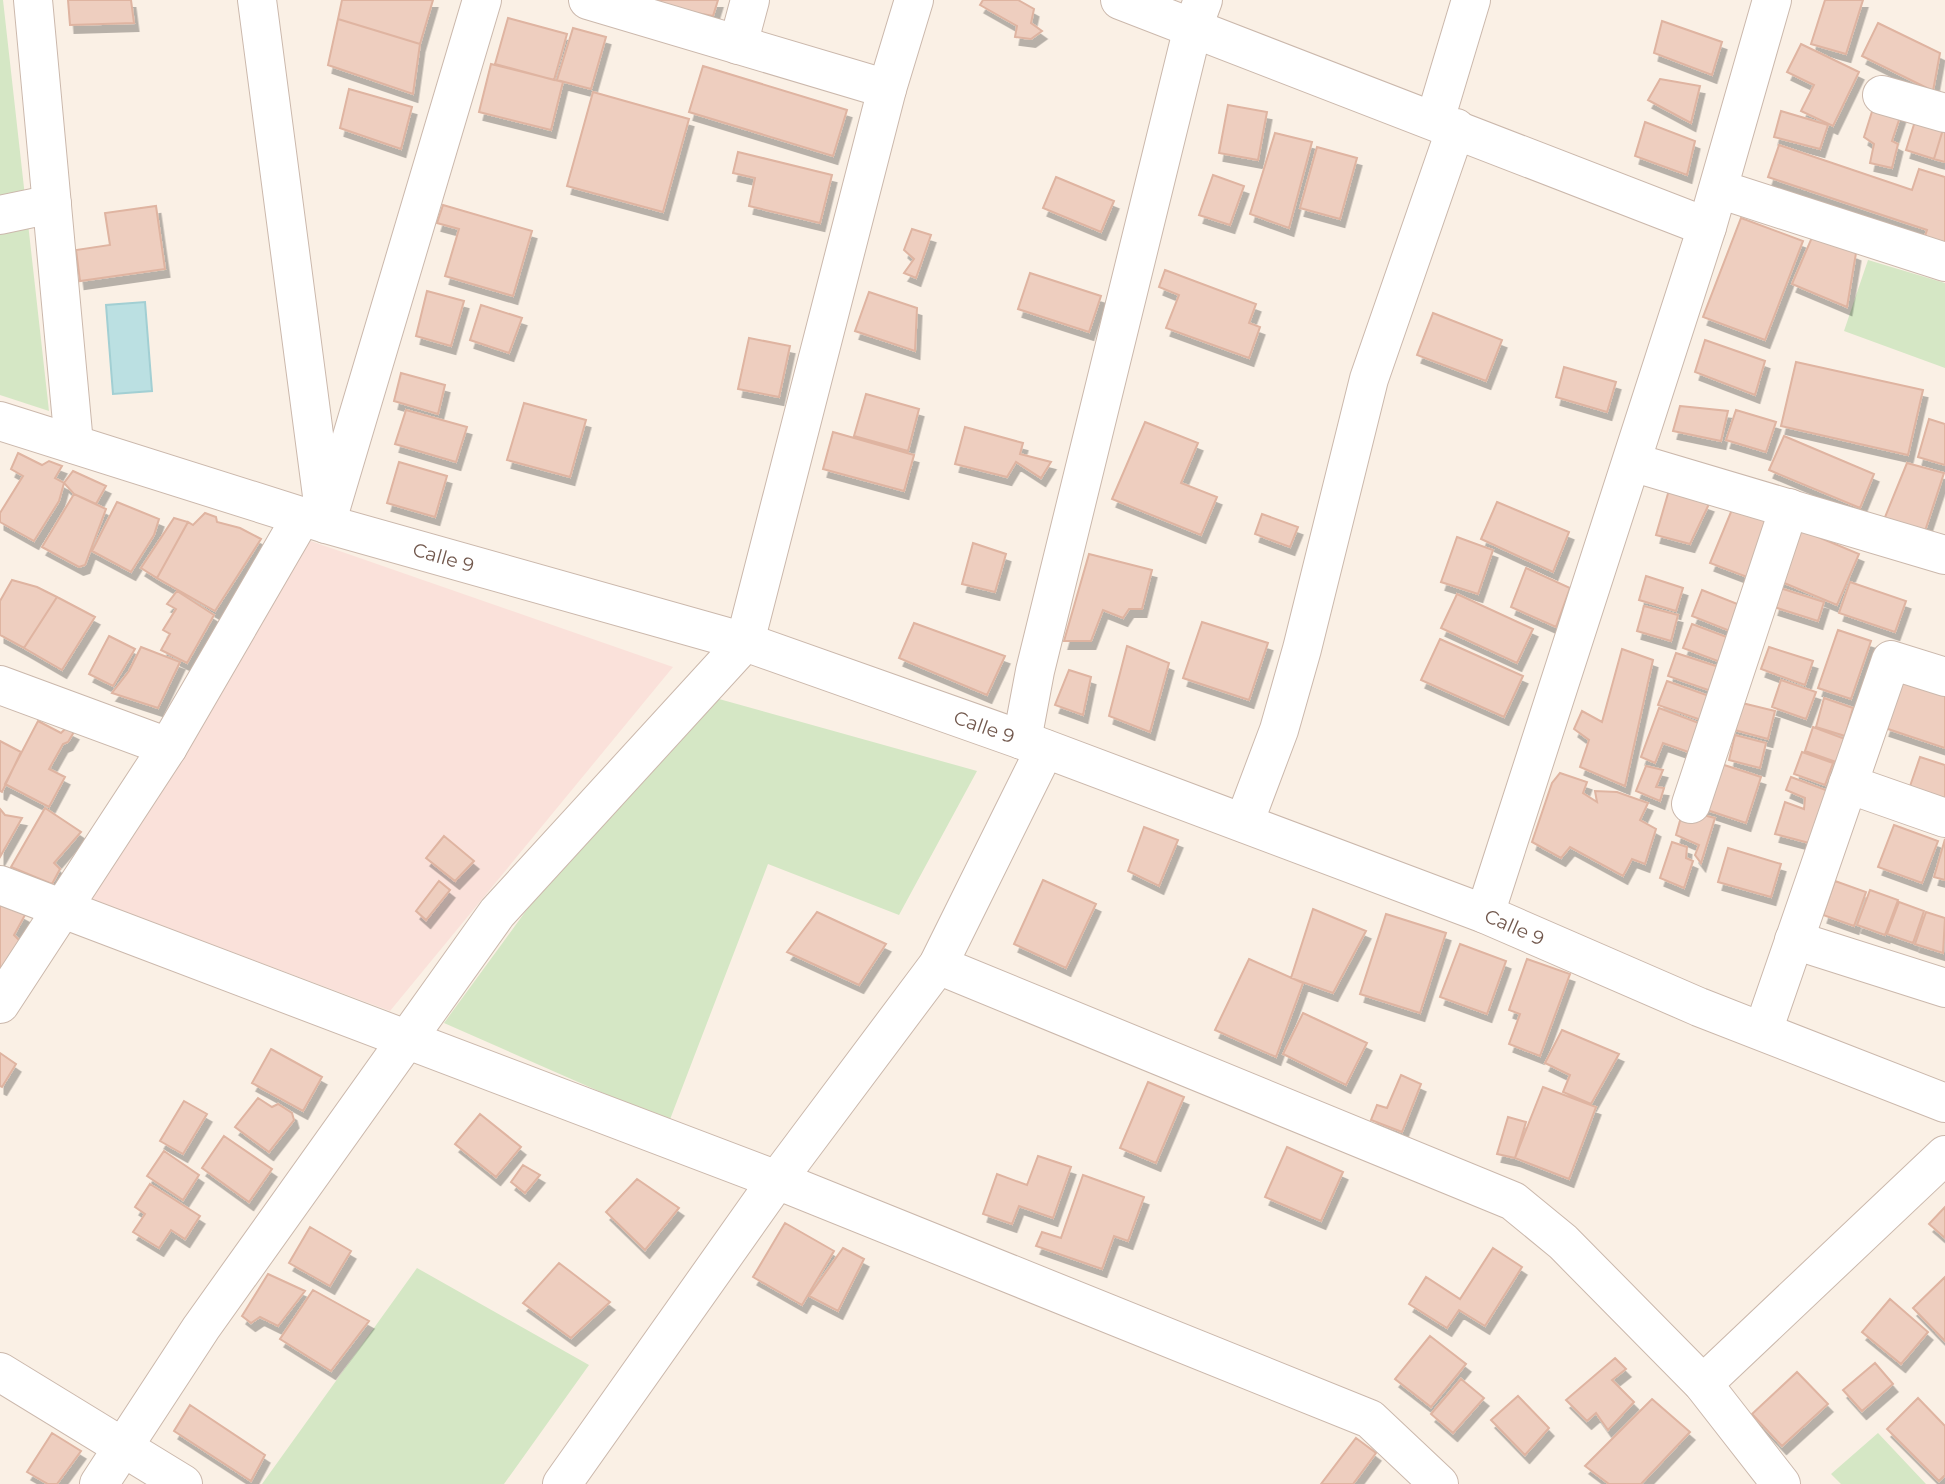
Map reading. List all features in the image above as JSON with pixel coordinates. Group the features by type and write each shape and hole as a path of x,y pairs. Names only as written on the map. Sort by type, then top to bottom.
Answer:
{"street":[{"path":"0,1 10,0"},
{"path":"33,0 74,444"},
{"path":"257,0 314,520"},
{"path":"0,1004 64,910 314,520 482,0"},
{"path":"588,0 887,89"},
{"path":"738,45 750,0"},
{"path":"99,1484 201,1328 497,912 745,642 887,89 914,0"},
{"path":"1120,0 1198,13 1445,124 1707,227"},
{"path":"1244,823 1279,730 1302,649 1369,379 1445,124 1471,0"},
{"path":"1485,914 1719,189 1772,0"},
{"path":"562,1484 777,1180 938,965 1034,745 1038,658 1198,13"},
{"path":"1882,95 1945,113"},
{"path":"1719,189 1945,262"},
{"path":"0,215 52,204"},
{"name":"Calle 9","path":"2,427 74,444 314,520 745,642 1034,745 1485,914 1763,1031 1945,1103"},
{"path":"1632,462 1945,555"},
{"path":"1691,804 1789,508"},
{"path":"1763,1031 1891,660 1945,677"},
{"path":"0,685 168,747"},
{"path":"1848,784 1945,818"},
{"path":"0,885 777,1180 1370,1419 1439,1484"},
{"path":"1794,940 1945,988"},
{"path":"938,965 1513,1202 1563,1242 1703,1384 1781,1484"},
{"path":"1703,1384 1945,1154"},
{"path":"0,1372 183,1484"}],"shaded area":[{"path":"305,539 673,667 390,1011 84,897"}],"green space":[{"path":"0,0 3,0 49,411 0,395"},
{"path":"1868,260 1945,283 1945,368 1844,331"},
{"path":"719,699 977,771 899,915 768,864 669,1122 444,1023 528,908 588,837"},
{"path":"417,1268 589,1365 504,1484 262,1484"},
{"path":"1878,1433 1926,1484 1841,1484 1831,1474"}],"water":[{"path":"145,302 152,391 113,394 106,305"}],"building":[{"path":"68,0 131,0 134,23 70,25"},
{"path":"342,0 433,0 420,44 338,19"},
{"path":"625,0 718,0 713,16"},
{"path":"983,0 1018,0 1034,9 1031,23 1042,31 1031,39 1015,37 1017,26 980,5"},
{"path":"1825,0 1863,0 1846,54 1811,44"},
{"path":"508,18 567,34 554,80 495,64"},
{"path":"338,19 420,44 413,94 328,65"},
{"path":"1662,21 1722,42 1712,75 1654,53"},
{"path":"1878,23 1940,53 1933,91 1862,56"},
{"path":"573,28 606,37 591,89 557,80"},
{"path":"1801,44 1859,72 1833,126 1801,111 1814,85 1787,72"},
{"path":"491,64 563,82 551,130 479,112"},
{"path":"703,66 847,110 833,156 689,112"},
{"path":"1660,79 1700,86 1691,123 1648,100"},
{"path":"349,89 412,107 401,149 340,128"},
{"path":"593,92 689,119 663,212 567,186"},
{"path":"1875,102 1902,111 1892,141 1898,144 1892,168 1870,163 1874,144 1864,137"},
{"path":"1228,105 1267,112 1258,160 1219,153"},
{"path":"1781,111 1828,125 1820,149 1774,137"},
{"path":"1916,118 1944,126 1934,159 1906,150"},
{"path":"1645,122 1695,141 1687,175 1635,156"},
{"path":"1945,126 1945,162 1934,159"},
{"path":"1275,133 1312,142 1289,228 1250,214"},
{"path":"1779,145 1912,190 1919,169 1945,177 1945,246 1924,239 1927,230 1768,177"},
{"path":"1317,147 1357,158 1340,219 1300,208"},
{"path":"738,152 832,175 820,223 749,206 755,178 733,173"},
{"path":"1213,175 1244,186 1230,225 1199,215"},
{"path":"1056,177 1114,201 1101,232 1043,208"},
{"path":"443,205 532,231 513,296 445,276 459,229 437,223"},
{"path":"156,206 165,269 80,281 76,250 110,245 105,213"},
{"path":"1741,218 1803,241 1765,340 1703,317"},
{"path":"912,229 931,235 916,278 904,273 914,259 904,250"},
{"path":"1813,235 1856,253 1847,307 1792,284"},
{"path":"1165,270 1256,304 1249,323 1260,327 1249,358 1166,328 1179,295 1159,287"},
{"path":"1030,273 1101,296 1089,332 1018,309"},
{"path":"427,291 464,301 451,346 416,336"},
{"path":"869,292 917,308 915,351 855,331"},
{"path":"481,305 522,318 509,353 470,340"},
{"path":"1433,313 1502,340 1486,381 1417,355"},
{"path":"749,338 790,346 779,397 738,389"},
{"path":"1705,340 1765,361 1755,395 1695,372"},
{"path":"1796,362 1923,390 1908,455 1781,426"},
{"path":"1564,367 1616,382 1607,412 1556,397"},
{"path":"401,373 445,385 438,414 394,401"},
{"path":"866,394 919,409 908,451 854,436"},
{"path":"524,403 586,420 570,477 507,460"},
{"path":"1680,406 1728,411 1721,441 1673,431"},
{"path":"406,410 467,427 456,462 395,444"},
{"path":"1736,410 1776,422 1766,452 1726,440"},
{"path":"1929,419 1945,424 1945,465 1918,457"},
{"path":"1145,422 1198,443 1181,483 1217,497 1201,535 1112,499"},
{"path":"965,427 1023,443 1020,454 1051,462 1041,478 1016,462 1007,477 955,464"},
{"path":"833,432 914,455 904,491 823,469"},
{"path":"1784,436 1874,474 1860,508 1769,470"},
{"path":"18,453 42,465 49,461 62,466 55,478 64,483 59,501 34,541 0,522 0,513 23,476 11,469"},
{"path":"399,462 447,476 435,517 387,503"},
{"path":"1907,463 1944,473 1924,534 1883,522"},
{"path":"73,471 106,486 96,504 74,494 64,483"},
{"path":"1669,490 1709,504 1690,544 1656,535"},
{"path":"74,494 106,509 85,565 79,567 42,547"},
{"path":"117,502 159,519 154,535 131,572 92,551"},
{"path":"1497,502 1569,532 1553,572 1481,539"},
{"path":"1733,507 1770,521 1747,577 1710,563"},
{"path":"205,513 216,517 217,522 240,528 261,539 215,611 157,578 188,522 193,525"},
{"path":"1262,514 1298,527 1290,547 1255,534"},
{"path":"174,518 188,522 157,578 141,568"},
{"path":"1799,529 1859,554 1837,605 1777,580"},
{"path":"1457,537 1493,550 1478,594 1441,582"},
{"path":"973,543 1006,554 995,592 962,584"},
{"path":"1089,554 1152,570 1142,609 1129,609 1123,618 1103,610 1091,641 1064,641"},
{"path":"1526,568 1570,588 1556,627 1511,607"},
{"path":"1646,576 1683,588 1676,611 1639,600"},
{"path":"12,580 37,587 57,597 24,648 0,635 0,601"},
{"path":"1850,582 1906,601 1895,632 1839,613"},
{"path":"1780,588 1824,602 1818,621 1774,607"},
{"path":"1702,590 1745,607 1735,633 1692,616"},
{"path":"177,591 214,615 187,663 161,650 170,634 163,630 176,609 167,604"},
{"path":"1457,594 1533,629 1517,663 1441,628"},
{"path":"57,597 95,617 62,670 24,648"},
{"path":"1644,606 1678,615 1671,641 1637,631"},
{"path":"1202,622 1268,643 1249,700 1183,678"},
{"path":"914,623 1005,656 987,695 899,658"},
{"path":"1692,624 1732,639 1723,663 1683,648"},
{"path":"1838,630 1871,641 1851,699 1818,688"},
{"path":"109,636 135,649 113,686 89,674"},
{"path":"1440,639 1523,676 1504,717 1421,680"},
{"path":"1127,646 1169,663 1150,732 1109,716"},
{"path":"141,647 180,662 158,708 112,693 129,671"},
{"path":"1769,647 1813,661 1805,685 1761,669"},
{"path":"1622,649 1653,660 1625,786 1580,767 1589,740 1574,729 1582,711 1602,722"},
{"path":"1676,653 1719,667 1711,691 1668,676"},
{"path":"1069,670 1091,677 1083,715 1055,705"},
{"path":"1903,675 1945,689 1945,748 1885,728"},
{"path":"1781,680 1816,692 1806,719 1772,707"},
{"path":"1667,681 1712,697 1704,721 1658,705"},
{"path":"1824,698 1853,708 1845,736 1816,727"},
{"path":"1738,702 1775,711 1768,739 1731,729"},
{"path":"1659,708 1704,725 1694,754 1663,743 1655,763 1641,757"},
{"path":"38,721 61,733 66,728 74,732 68,742 63,744 49,769 65,777 49,807 5,784"},
{"path":"1813,727 1845,739 1836,762 1805,751"},
{"path":"1735,735 1766,743 1760,768 1729,760"},
{"path":"0,741 21,752 2,792 0,791"},
{"path":"1802,752 1833,763 1825,785 1794,774"},
{"path":"1920,757 1945,765 1945,804 1908,792"},
{"path":"1715,762 1761,777 1746,823 1701,808"},
{"path":"1646,766 1663,770 1656,787 1664,788 1660,801 1636,791"},
{"path":"1560,773 1587,782 1583,793 1597,802 1595,791 1617,792 1648,803 1640,820 1656,829 1645,864 1632,859 1623,876 1570,847 1561,858 1532,842 1552,783"},
{"path":"1791,777 1831,792 1813,844 1775,834 1785,802 1804,809 1805,798 1786,790"},
{"path":"45,808 81,832 54,863 60,869 52,884 11,867"},
{"path":"0,809 5,815 22,818 0,857"},
{"path":"1683,810 1715,818 1701,863 1695,855 1699,845 1676,835"},
{"path":"1894,825 1938,841 1922,883 1878,867"},
{"path":"1144,827 1178,840 1159,886 1128,871"},
{"path":"444,836 474,861 455,881 426,858"},
{"path":"1945,839 1945,880 1934,877"},
{"path":"1672,842 1687,847 1686,858 1693,861 1684,888 1660,878"},
{"path":"1728,848 1781,864 1771,897 1718,882"},
{"path":"1043,880 1096,904 1066,968 1014,944"},
{"path":"439,881 450,890 426,920 416,911"},
{"path":"1835,881 1866,892 1854,926 1823,915"},
{"path":"1870,890 1898,900 1885,935 1857,925"},
{"path":"0,901 25,915 14,935 20,941 0,972"},
{"path":"1899,902 1924,911 1913,943 1887,934"},
{"path":"1313,909 1366,931 1333,993 1291,978"},
{"path":"817,912 886,944 859,985 787,952"},
{"path":"1926,912 1945,918 1943,953 1915,944"},
{"path":"1386,914 1446,933 1420,1013 1360,994"},
{"path":"1460,944 1506,961 1487,1014 1440,997"},
{"path":"1249,959 1303,983 1276,1057 1215,1030"},
{"path":"1527,959 1570,974 1540,1056 1509,1044 1520,1014 1509,1010"},
{"path":"1303,1013 1367,1043 1346,1085 1283,1054"},
{"path":"1562,1030 1619,1054 1591,1104 1563,1092 1570,1075 1545,1063"},
{"path":"271,1049 322,1077 303,1111 252,1083"},
{"path":"0,1053 16,1064 2,1087 0,1086"},
{"path":"1401,1075 1421,1084 1402,1132 1371,1120 1377,1105 1387,1108"},
{"path":"1148,1082 1184,1097 1156,1163 1120,1148"},
{"path":"1543,1087 1596,1107 1569,1179 1515,1158"},
{"path":"258,1098 272,1107 278,1104 292,1113 294,1120 269,1152 235,1127"},
{"path":"184,1101 207,1114 183,1154 160,1141"},
{"path":"480,1114 521,1147 496,1177 455,1144"},
{"path":"1508,1117 1526,1122 1515,1158 1497,1154"},
{"path":"224,1136 272,1169 249,1202 202,1168"},
{"path":"1287,1147 1343,1172 1321,1221 1265,1197"},
{"path":"164,1151 199,1175 183,1200 147,1176"},
{"path":"1038,1156 1071,1167 1053,1218 1019,1206 1012,1224 983,1214 997,1174 1027,1185"},
{"path":"523,1165 540,1175 525,1193 511,1182"},
{"path":"1083,1175 1144,1197 1128,1241 1114,1236 1102,1269 1036,1246 1042,1232 1061,1238"},
{"path":"637,1179 679,1208 645,1250 606,1212"},
{"path":"150,1184 200,1216 185,1239 171,1230 159,1248 133,1232 145,1214 135,1207"},
{"path":"1945,1207 1945,1238 1929,1224"},
{"path":"785,1223 834,1251 802,1305 753,1277"},
{"path":"310,1227 351,1251 330,1286 289,1263"},
{"path":"843,1248 864,1259 838,1311 809,1296"},
{"path":"1493,1248 1522,1267 1485,1326 1459,1310 1447,1328 1409,1304 1426,1277 1460,1299"},
{"path":"559,1263 610,1302 571,1338 523,1303"},
{"path":"268,1274 305,1291 278,1326 260,1317 251,1323 242,1316"},
{"path":"1945,1277 1945,1341 1913,1308"},
{"path":"313,1290 369,1321 331,1371 280,1339"},
{"path":"1890,1299 1928,1332 1901,1364 1862,1332"},
{"path":"1430,1336 1466,1364 1431,1407 1395,1379"},
{"path":"1615,1358 1626,1369 1612,1380 1634,1402 1608,1430 1596,1413 1587,1421 1566,1400"},
{"path":"1875,1363 1893,1384 1862,1411 1843,1390"},
{"path":"1797,1372 1828,1404 1782,1446 1752,1414"},
{"path":"1461,1379 1484,1398 1453,1433 1431,1414"},
{"path":"1518,1396 1549,1428 1525,1455 1491,1420"},
{"path":"1918,1398 1945,1426 1945,1475 1939,1481 1887,1429"},
{"path":"1652,1399 1690,1432 1641,1484 1609,1484 1585,1466"},
{"path":"190,1405 265,1455 251,1481 174,1431"},
{"path":"52,1433 81,1451 57,1484 48,1484 27,1472"},
{"path":"1356,1438 1376,1453 1353,1484 1321,1484"}]}
